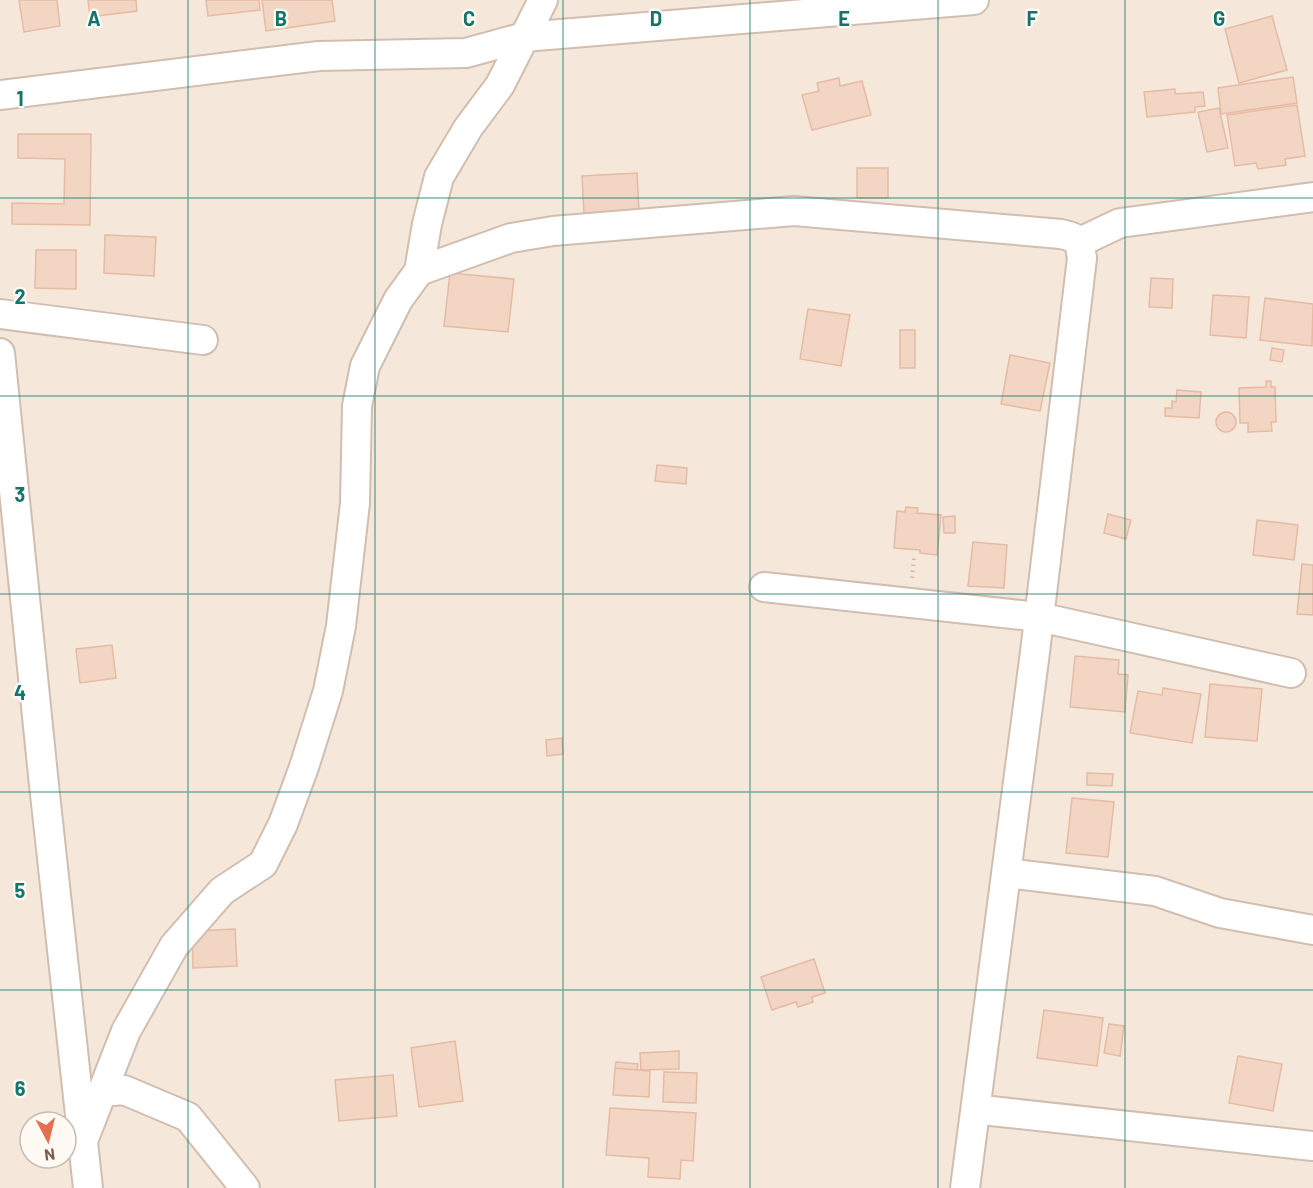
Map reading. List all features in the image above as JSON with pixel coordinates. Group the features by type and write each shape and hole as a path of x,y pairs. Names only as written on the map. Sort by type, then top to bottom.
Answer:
{"street":[{"path":"83,1142 126,1031 174,946 222,891 262,864 283,824 328,691 341,626 355,503 357,406 365,366 398,300 419,271 427,224 439,177 468,128 500,85 543,0"},
{"path":"0,95 319,56 466,53 524,37 975,0"},
{"path":"1080,242 1120,223 1313,197"},
{"path":"419,271 511,238 553,231 794,211 1061,234 1074,237 1080,242 1082,258 1039,617 965,1188"},
{"path":"0,314 203,340"},
{"path":"0,353 88,1188"},
{"path":"764,587 1039,617 1291,674"},
{"path":"1006,873 1155,891 1220,913 1313,930"},
{"path":"102,1092 124,1090 188,1117 245,1188"},
{"path":"991,1111 1313,1146"}],"shaded area":[{"path":"0,0 1313,0 1313,1188 0,1188"}],"building":[{"path":"19,0 57,0 60,26 24,32"},
{"path":"88,0 136,0 137,11 90,17"},
{"path":"206,0 259,0 260,10 208,16"},
{"path":"262,0 332,0 335,21 266,31"},
{"path":"1272,16 1287,70 1239,83 1225,29"},
{"path":"1293,77 1297,103 1221,114 1218,88"},
{"path":"839,78 840,86 862,81 871,115 812,130 802,95 819,91 817,83"},
{"path":"1175,89 1175,94 1203,92 1205,106 1195,107 1195,112 1147,117 1144,92"},
{"path":"1297,105 1305,156 1285,159 1286,165 1258,169 1256,163 1235,166 1227,115"},
{"path":"1219,108 1228,148 1207,152 1198,112"},
{"path":"18,134 91,134 90,225 12,224 12,203 64,204 65,159 18,158"},
{"path":"857,168 888,168 888,198 857,198"},
{"path":"637,173 639,212 584,215 582,176"},
{"path":"105,235 156,237 154,276 104,273"},
{"path":"36,250 76,250 76,289 35,288"},
{"path":"450,273 514,279 508,332 444,326"},
{"path":"1151,278 1173,279 1172,308 1149,307"},
{"path":"1213,295 1249,297 1246,338 1210,335"},
{"path":"1265,298 1313,304 1312,346 1260,340"},
{"path":"808,309 850,315 841,366 800,359"},
{"path":"900,330 915,330 915,368 900,368"},
{"path":"1272,348 1284,350 1282,362 1270,360"},
{"path":"1010,355 1050,363 1040,411 1001,404"},
{"path":"1266,381 1271,381 1271,387 1275,387 1276,422 1271,422 1272,431 1248,432 1248,423 1240,423 1239,388 1266,387"},
{"path":"1177,390 1201,392 1199,418 1165,416 1165,408 1172,408 1172,401 1176,402"},
{"path":"1226,412 1233,415 1236,422 1233,429 1226,432 1219,429 1216,422 1219,415"},
{"path":"657,465 687,468 686,484 655,481"},
{"path":"906,507 918,508 917,513 941,515 937,555 920,553 920,550 894,548 897,511 905,512"},
{"path":"1108,514 1131,520 1126,539 1104,533"},
{"path":"955,516 955,533 944,533 943,517"},
{"path":"1257,520 1298,525 1294,560 1253,555"},
{"path":"973,542 1007,545 1004,588 968,586"},
{"path":"1302,564 1313,565 1313,615 1297,614"},
{"path":"112,645 116,678 80,683 76,649"},
{"path":"1075,656 1119,660 1118,674 1128,675 1125,712 1070,707"},
{"path":"1210,684 1262,689 1257,741 1205,737"},
{"path":"1163,688 1201,694 1192,743 1130,733 1138,691 1162,695"},
{"path":"562,738 563,754 547,756 546,740"},
{"path":"1087,773 1113,774 1112,786 1087,785"},
{"path":"1072,798 1114,802 1108,857 1066,853"},
{"path":"235,929 237,966 193,968 192,931"},
{"path":"814,959 825,993 812,997 813,1002 798,1007 796,1002 772,1010 761,977"},
{"path":"1044,1010 1103,1018 1097,1066 1037,1058"},
{"path":"1109,1024 1124,1026 1120,1056 1104,1053"},
{"path":"455,1041 463,1101 419,1107 411,1048"},
{"path":"679,1051 679,1069 641,1070 640,1053"},
{"path":"1238,1056 1282,1064 1273,1111 1229,1103"},
{"path":"616,1062 638,1064 637,1070 615,1068"},
{"path":"615,1068 650,1071 649,1097 613,1095"},
{"path":"664,1072 697,1073 696,1103 663,1102"},
{"path":"393,1075 397,1116 339,1121 335,1080"},
{"path":"610,1108 696,1113 693,1161 681,1160 680,1179 648,1177 649,1158 606,1155"}]}
